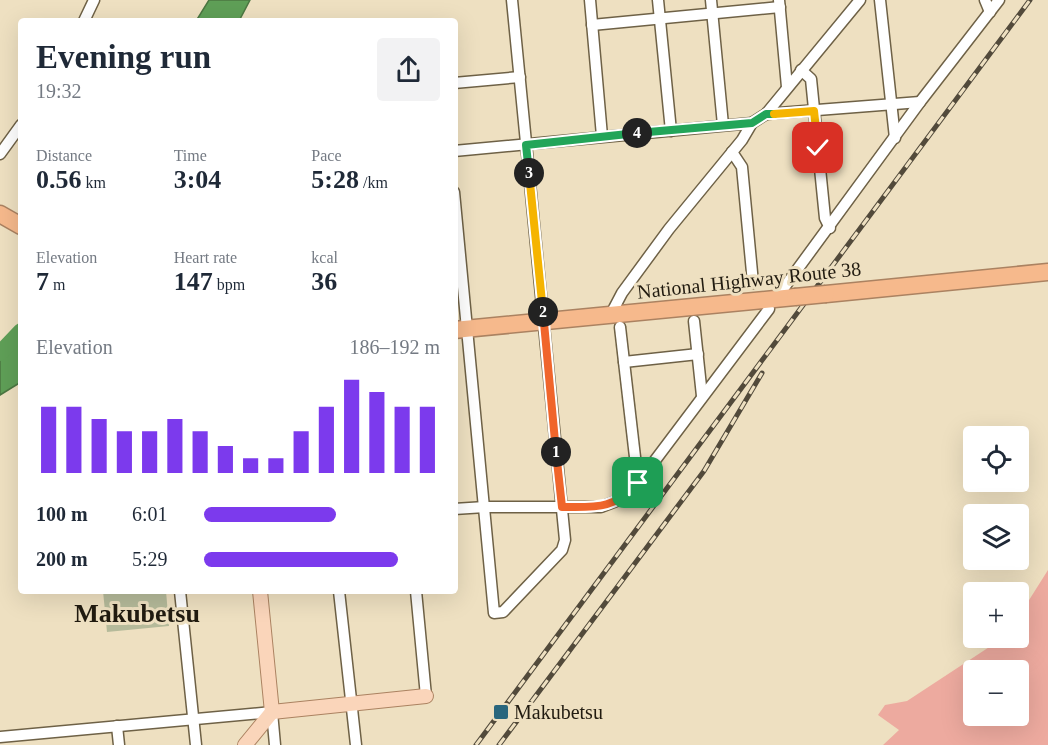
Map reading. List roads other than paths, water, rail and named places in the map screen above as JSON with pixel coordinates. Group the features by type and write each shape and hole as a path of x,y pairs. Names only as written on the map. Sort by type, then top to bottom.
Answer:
{"highway":[{"path":"0,214 18,224"},
{"name":"National Highway Route 38","path":"461,329 544,322 615,321 789,293 826,294 1048,272"}],"main road":[{"path":"260,594 272,712"},
{"path":"245,745 272,712 426,696"}],"street":[{"path":"85,18 94,0"},
{"path":"458,270 461,329 485,507 494,613 503,612 562,550 565,540 512,0"},
{"path":"590,0 602,136"},
{"path":"658,0 671,131"},
{"path":"711,0 723,125"},
{"path":"880,0 895,138"},
{"path":"985,0 990,12"},
{"path":"789,293 830,228 920,102 999,0"},
{"path":"638,483 624,362 615,321 622,293 752,123 766,114 854,2"},
{"path":"592,25 713,14 779,4 787,87"},
{"path":"801,70 811,79 825,218 830,228"},
{"path":"458,83 520,77"},
{"path":"766,114 920,102"},
{"path":"458,151 752,123"},
{"path":"0,154 18,129"},
{"path":"732,152 742,167 753,283"},
{"path":"458,509 601,507 624,498 638,483 769,309"},
{"path":"694,321 702,396"},
{"path":"624,362 698,354"},
{"path":"180,594 196,745"},
{"path":"339,594 356,745"},
{"path":"416,594 426,696"},
{"path":"0,737 41,739 117,726 272,712 275,745"},
{"path":"117,726 119,745"}],"waterway":[{"path":"0,353 18,334"}],"railway":[{"path":"476,745 1030,0"},
{"path":"499,745 704,471 762,373"}],"place":[{"name":"Makubetsu","path":"501,712"}],"district":[{"name":"Makubetsu","path":"137,613"}]}
